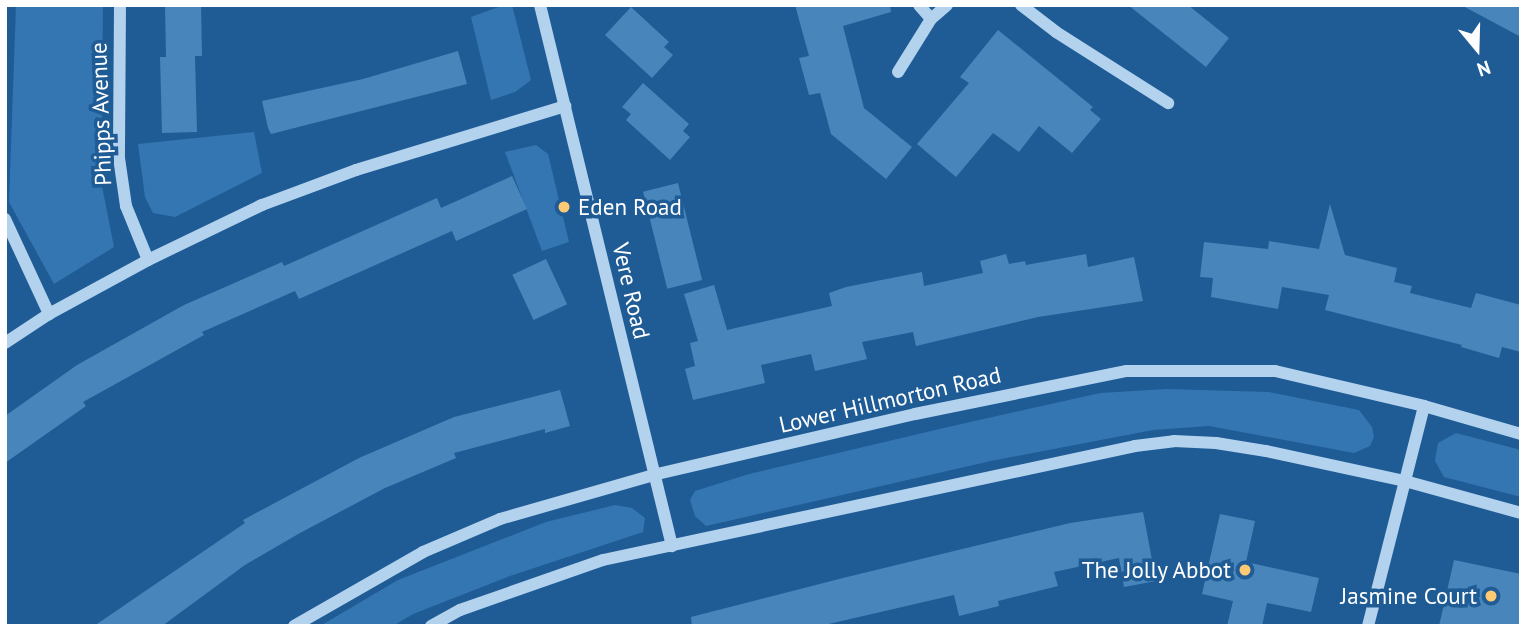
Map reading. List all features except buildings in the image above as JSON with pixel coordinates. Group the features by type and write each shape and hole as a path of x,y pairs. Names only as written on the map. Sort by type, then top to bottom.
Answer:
{"street":[{"name":"Phipps Avenue","path":"120,5 119,158 126,206 148,260"},
{"name":"Vere Road","path":"540,5 672,546"},
{"path":"919,5 931,19"},
{"path":"898,72 931,19 947,5"},
{"path":"1021,5 1056,32 1168,103"},
{"path":"5,343 49,314 148,260 262,205 344,174 565,106"},
{"path":"5,219 49,314"},
{"name":"Lower Hillmorton Road","path":"294,626 400,564 500,519 653,475 915,414 1127,371 1275,371 1424,406 1521,434"},
{"path":"1368,626 1424,406"},
{"path":"431,626 460,610 603,560 1135,446 1174,441 1216,443 1266,451 1405,481 1521,513"}],"shaded area":[{"path":"16,5 103,5 101,181 114,247 54,284 9,202"},
{"path":"504,5 512,5 531,80 515,92 491,100 471,17"},
{"path":"254,132 262,173 175,217 153,213 145,197 138,144"},
{"path":"536,145 548,154 569,242 542,251 505,152"},
{"path":"1166,389 1269,392 1359,410 1372,427 1374,437 1370,446 1354,453 1209,426 1153,430 991,461 706,526 695,516 690,500 695,491 749,474 948,427 1100,393"},
{"path":"1456,433 1521,450 1521,497 1444,477 1435,461 1438,443"},
{"path":"615,505 632,508 645,518 643,532 510,576 413,614 393,626 320,626 398,580 546,522"}],"place":[{"name":"Eden Road","path":"564,207"},
{"name":"The Jolly Abbot","path":"1245,570"},
{"name":"Jasmine Court","path":"1491,596"}]}
